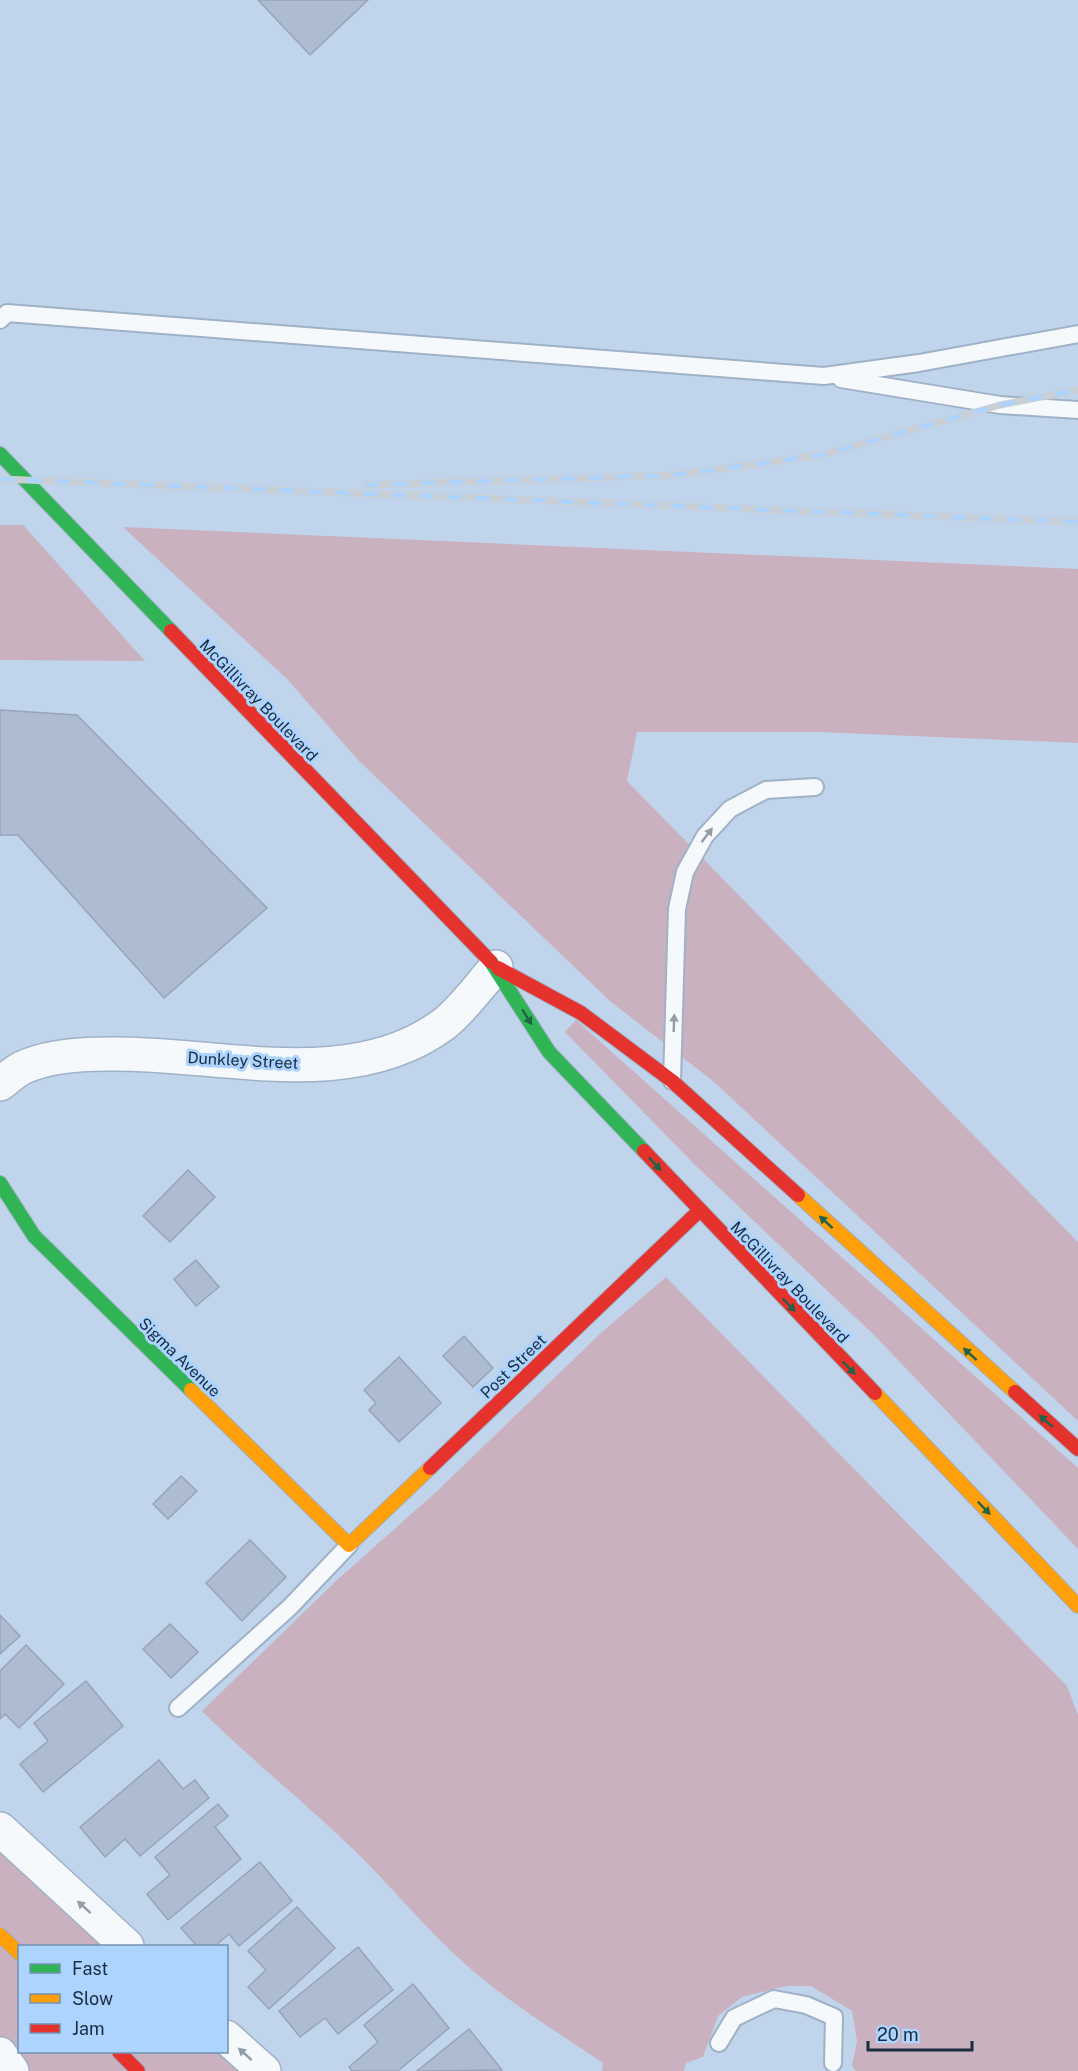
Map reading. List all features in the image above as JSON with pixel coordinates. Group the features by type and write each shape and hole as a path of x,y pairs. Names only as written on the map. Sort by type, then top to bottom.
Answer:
{"main road":[{"name":"McGillivray Boulevard","path":"0,454 496,967 549,1052 1078,1606"},
{"name":"McGillivray Boulevard","path":"496,967 581,1013 672,1081 1078,1449"},
{"name":"Sigma Avenue","path":"0,1183 34,1236 349,1545"},
{"name":"Post Street","path":"349,1545 699,1211"},
{"path":"0,1935 18,1952"},
{"path":"120,2053 138,2071"}],"street":[{"name":"Dunkley Street","path":"0,1084 23,1068 76,1054 136,1053 284,1066 356,1059 402,1046 444,1024 496,967"},
{"path":"0,1829 125,1945"},
{"path":"228,2039 264,2071"},
{"path":"0,2054 12,2071"}],"lane":[{"path":"0,320 7,313 824,376 1000,405 1078,410"},
{"path":"824,376 919,363 1078,334"},
{"path":"672,1081 678,909 685,872 705,836 730,809 766,790 815,787"},
{"path":"178,1708 290,1607 349,1545"},
{"path":"719,2043 734,2018 774,1999 806,2006 834,2017 833,2062"}],"shaded area":[{"path":"0,525 23,525 145,661 0,660"},
{"path":"123,527 1078,569 1078,743 819,732 637,732 627,781 1078,1242 1078,1421 713,1081 611,1002 358,760 287,679"},
{"path":"576,1020 1078,1468 1078,1549 875,1336 696,1166 565,1032"},
{"path":"666,1277 1067,1686 1078,1715 1078,2071 856,2071 852,2066 857,2041 852,2011 811,1986 787,1986 742,1997 718,2016 703,2057 686,2063 684,2071 602,2071 603,2063 514,2003 463,1962 356,1852 202,1711 337,1580 436,1492 602,1332"},
{"path":"0,1829 126,1945 18,1945 18,2053 228,2053 264,2071 12,2071 0,2054"}],"building":[{"path":"258,0 368,0 310,55"},
{"path":"0,710 77,715 267,908 164,998 18,835 0,835"},
{"path":"188,1170 215,1197 170,1242 143,1216"},
{"path":"196,1260 219,1287 196,1306 174,1279"},
{"path":"464,1336 493,1368 473,1387 443,1356"},
{"path":"399,1357 441,1403 399,1442 369,1410 376,1403 364,1390"},
{"path":"181,1476 197,1491 168,1519 153,1504"},
{"path":"250,1540 286,1577 242,1621 206,1583"},
{"path":"0,1615 20,1636 0,1654"},
{"path":"170,1624 198,1652 171,1678 143,1649"},
{"path":"26,1645 64,1684 19,1728 5,1714 0,1719 0,1671"},
{"path":"86,1681 123,1726 43,1792 20,1764 48,1741 34,1723"},
{"path":"159,1760 183,1789 195,1780 209,1798 140,1856 125,1839 105,1857 80,1827"},
{"path":"218,1804 228,1816 215,1827 241,1859 168,1920 147,1894 170,1875 155,1857"},
{"path":"260,1862 292,1901 239,1946 229,1934 216,1945 196,1945 181,1928"},
{"path":"297,1907 335,1948 269,2009 248,1987 266,1970 248,1951"},
{"path":"358,1947 393,1990 338,2034 325,2018 300,2037 279,2011"},
{"path":"413,1984 449,2028 398,2071 352,2071 349,2067 378,2042 364,2025"},
{"path":"469,2029 502,2070 417,2071"}],"railway":[{"path":"365,485 675,475 822,455 1000,405 1078,390"},
{"path":"0,479 1078,522"}],"traffic: fast":[{"path":"0,454 171,631"},
{"path":"491,962 549,1052 644,1151"},
{"path":"0,1183 34,1236 191,1390"}],"traffic: slow":[{"path":"798,1195 1015,1392"},
{"path":"191,1390 349,1545 430,1468"},
{"path":"875,1393 1078,1606"},
{"path":"0,1935 18,1952"}],"traffic: jam":[{"path":"171,631 491,962"},
{"path":"498,968 581,1013 672,1081 798,1195"},
{"path":"644,1151 875,1393"},
{"path":"430,1468 699,1211"},
{"path":"1015,1392 1078,1449"},
{"path":"120,2053 138,2071"}]}
